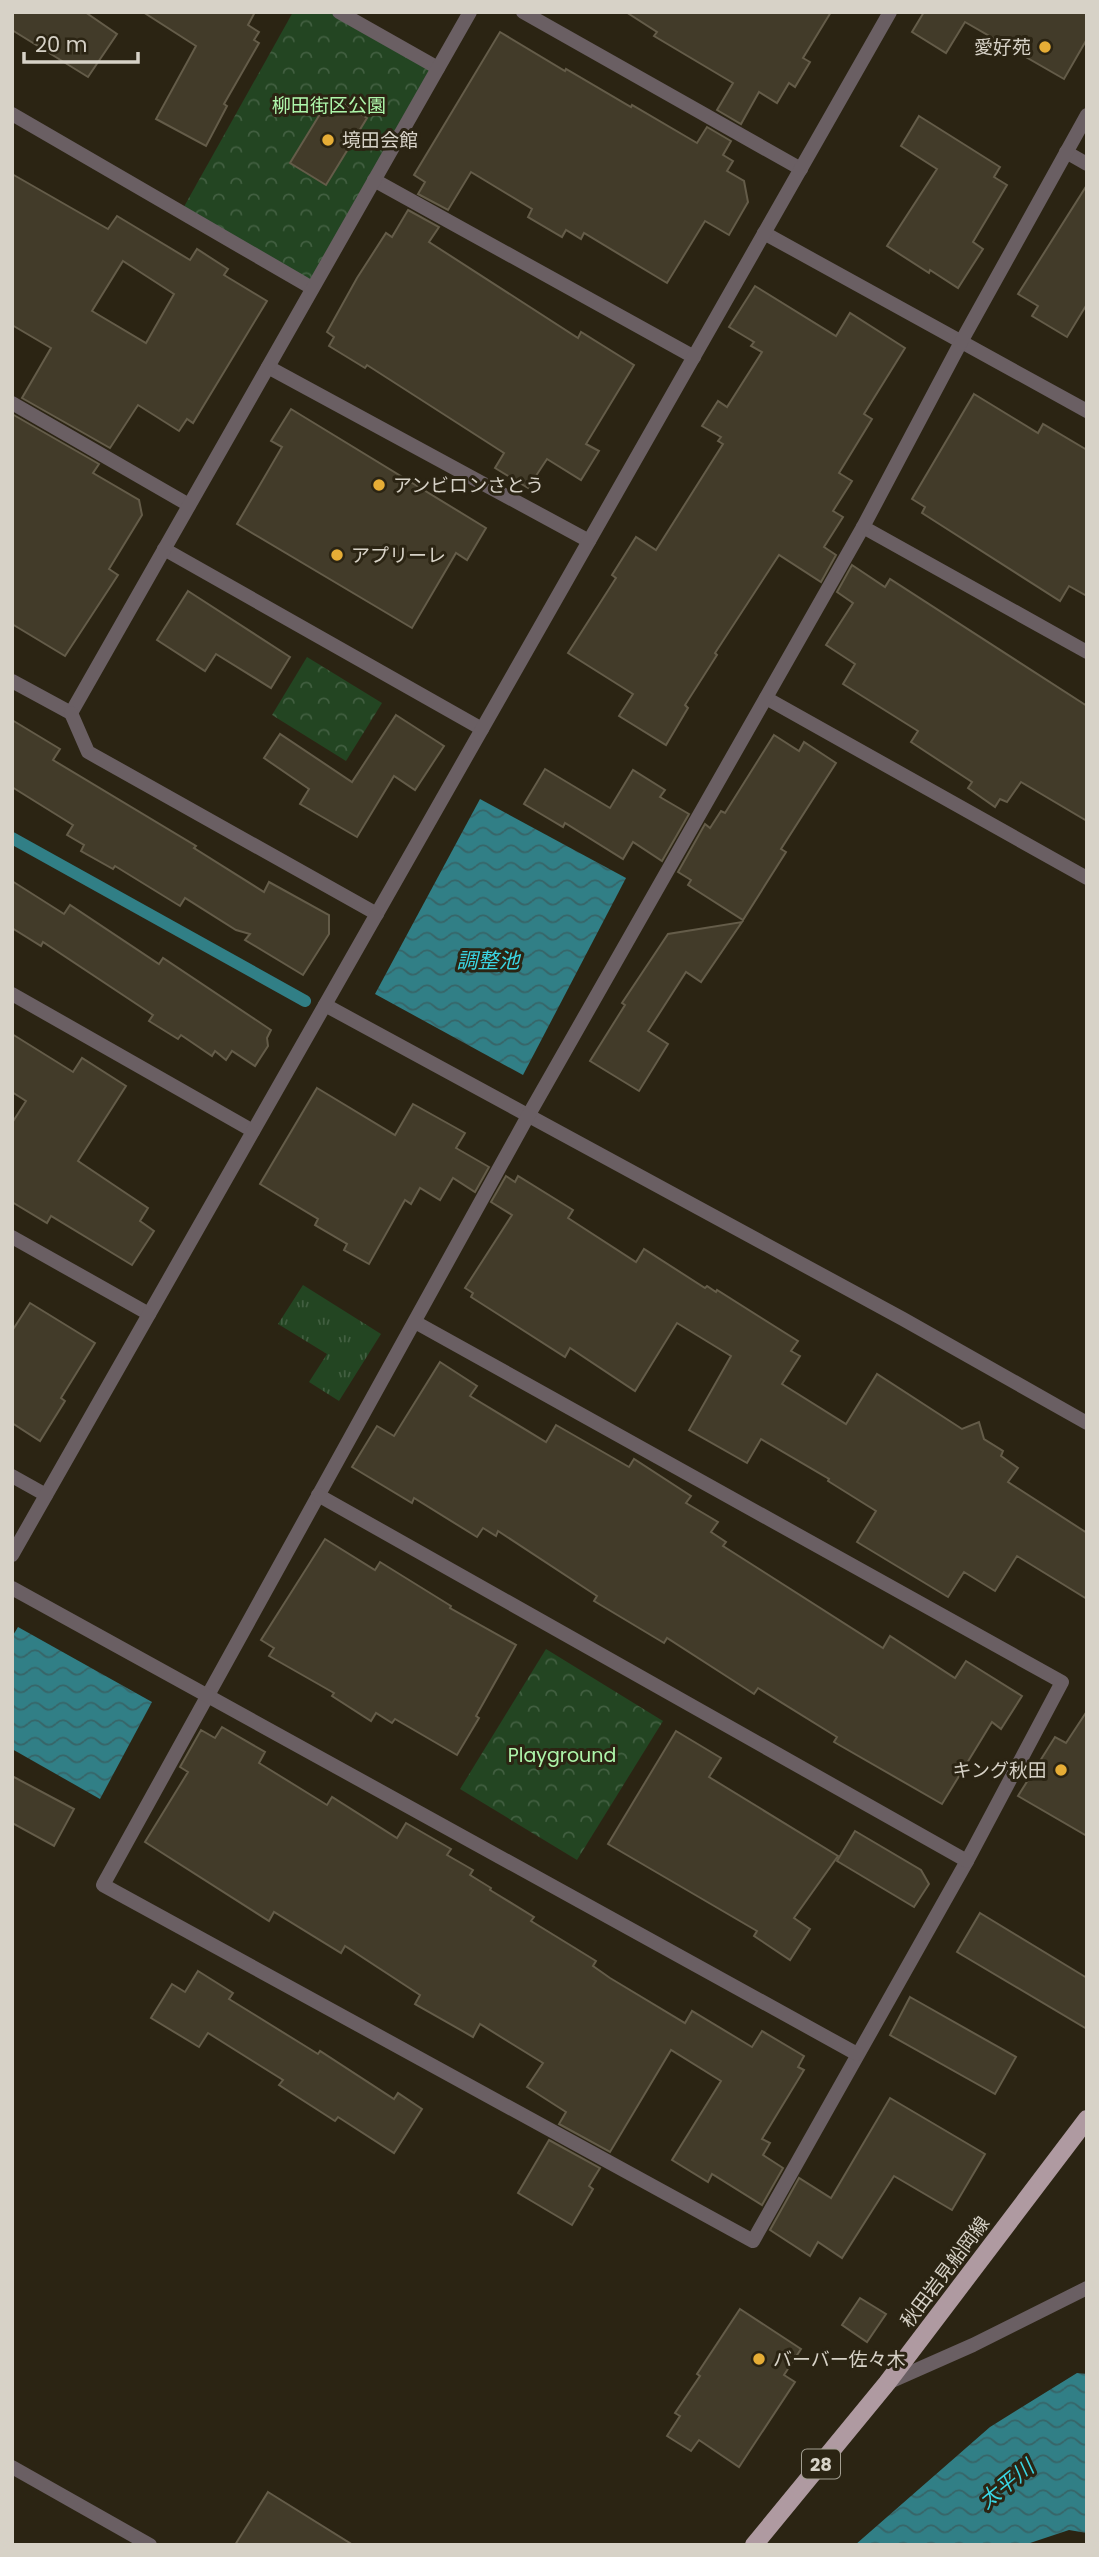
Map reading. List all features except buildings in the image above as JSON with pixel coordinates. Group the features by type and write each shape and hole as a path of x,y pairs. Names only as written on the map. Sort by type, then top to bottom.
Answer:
{"main road":[{"name":"秋田岩見船岡線","path":"754,2545 887,2383 1087,2119"}],"street":[{"path":"339,12 438,68"},
{"path":"71,713 470,12"},
{"path":"523,12 801,169"},
{"path":"12,1555 890,12"},
{"path":"12,114 312,289"},
{"path":"415,1322 1062,1682 967,1861 753,2241 103,1885 528,1116 863,527 961,342 1087,115"},
{"path":"1066,152 1087,163"},
{"path":"374,180 694,357"},
{"path":"764,233 1087,411"},
{"path":"268,367 589,541"},
{"path":"12,403 189,505"},
{"path":"863,527 1087,652"},
{"path":"164,550 482,729"},
{"path":"12,681 71,713 88,752 377,914"},
{"path":"766,698 1087,878"},
{"path":"12,994 253,1131"},
{"path":"325,1005 903,1319 1087,1423"},
{"path":"12,1237 149,1314"},
{"path":"12,1476 46,1495"},
{"path":"318,1496 967,1861"},
{"path":"12,1588 858,2054"},
{"path":"887,2383 973,2346 1087,2288"},
{"path":"12,2467 150,2545"}],"green space":[{"name":"柳田街区公園","path":"293,12 339,12 438,68 312,288 181,212"},
{"path":"307,657 382,703 346,761 272,715"},
{"path":"303,1285 381,1334 339,1401 309,1382 327,1354 278,1324"},
{"name":"Playground","path":"546,1649 663,1721 577,1860 460,1789"}],"water":[{"name":"調整池","path":"480,799 626,878 523,1075 375,994"},
{"path":"18,1627 152,1702 100,1799 12,1749 12,1637"},
{"name":"太平川","path":"1077,2373 1087,2374 1087,2533 1069,2530 1024,2545 855,2545 990,2427"}],"waterway":[{"path":"12,838 305,1001"}],"place":[{"name":"愛好苑","path":"1045,47"},
{"name":"境田会館","path":"328,140"},
{"name":"アンビロンさとう","path":"379,485"},
{"name":"アプリーレ","path":"337,555"},
{"name":"キング秋田","path":"1061,1770"},
{"name":"バーバー佐々木","path":"759,2359"}]}
